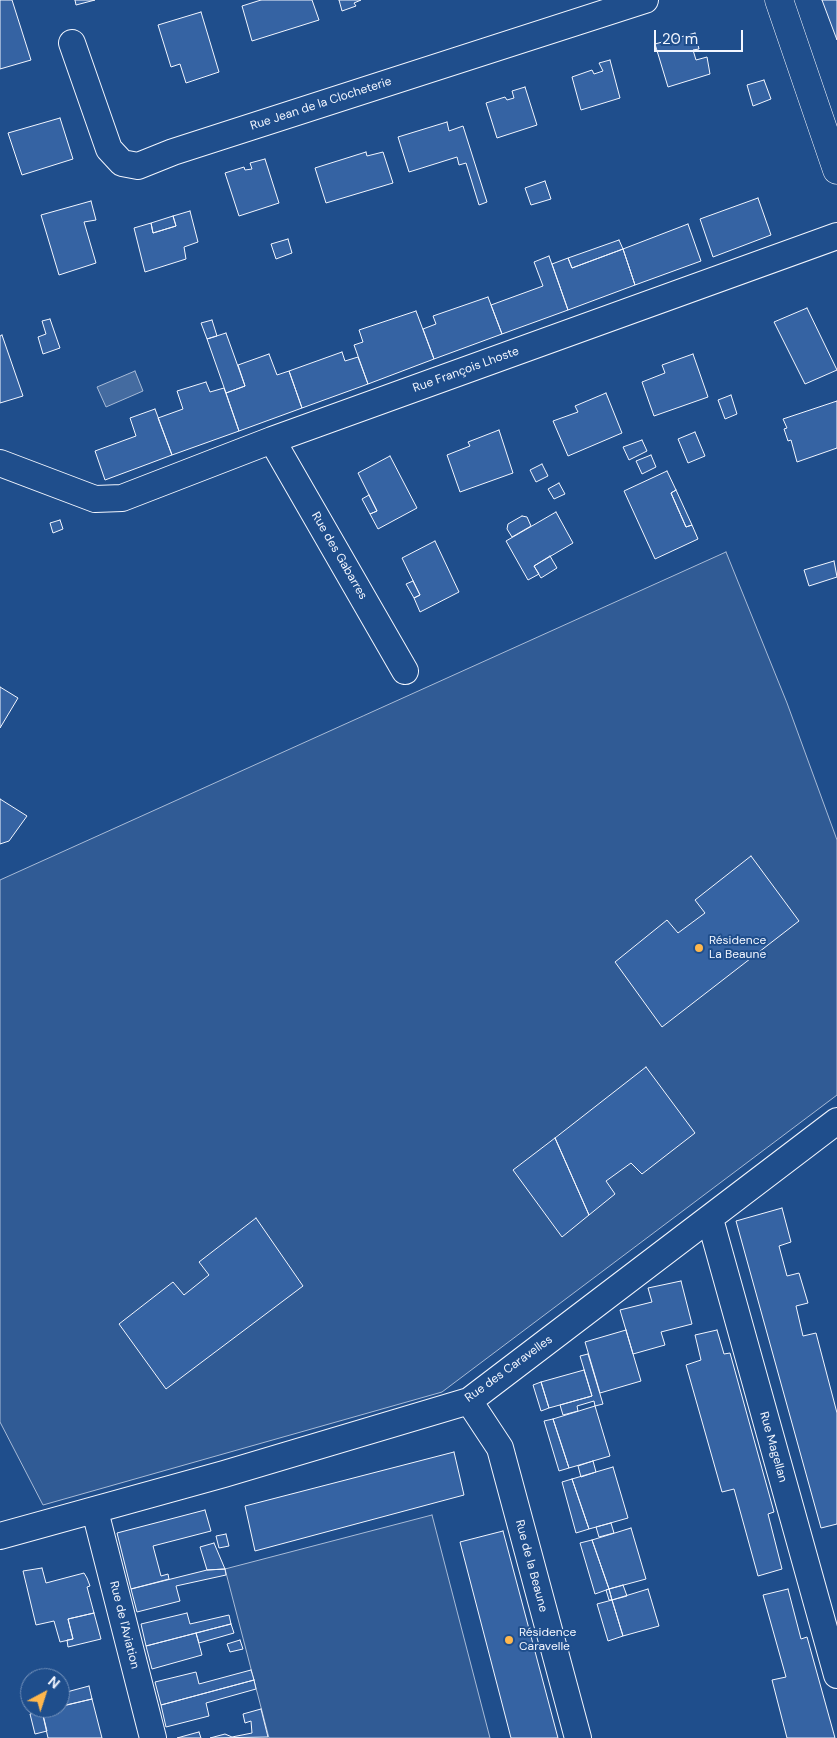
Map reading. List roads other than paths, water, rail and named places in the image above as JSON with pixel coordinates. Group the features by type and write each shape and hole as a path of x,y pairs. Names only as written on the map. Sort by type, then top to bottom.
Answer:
{"street":[{"name":"Rue Jean de la Clocheterie","path":"72,43 109,150 122,163 138,166 182,149 645,0"},
{"path":"779,0 830,132 837,170"},
{"name":"Rue François Lhoste","path":"0,463 95,499 122,498 272,440 837,236"},
{"name":"Rue des Gabarres","path":"272,440 405,671"},
{"name":"Rue des Caravelles","path":"0,1536 95,1511 468,1401 837,1121"},
{"name":"Rue Magellan","path":"710,1219 837,1675"},
{"name":"Rue de la Beaune","path":"468,1401 500,1448 578,1738"},
{"name":"Rue de l'Aviation","path":"95,1511 153,1738"}],"place":[{"name":"Résidence La Beaune","path":"699,948"},
{"name":"Résidence Caravelle","path":"509,1640"}]}
